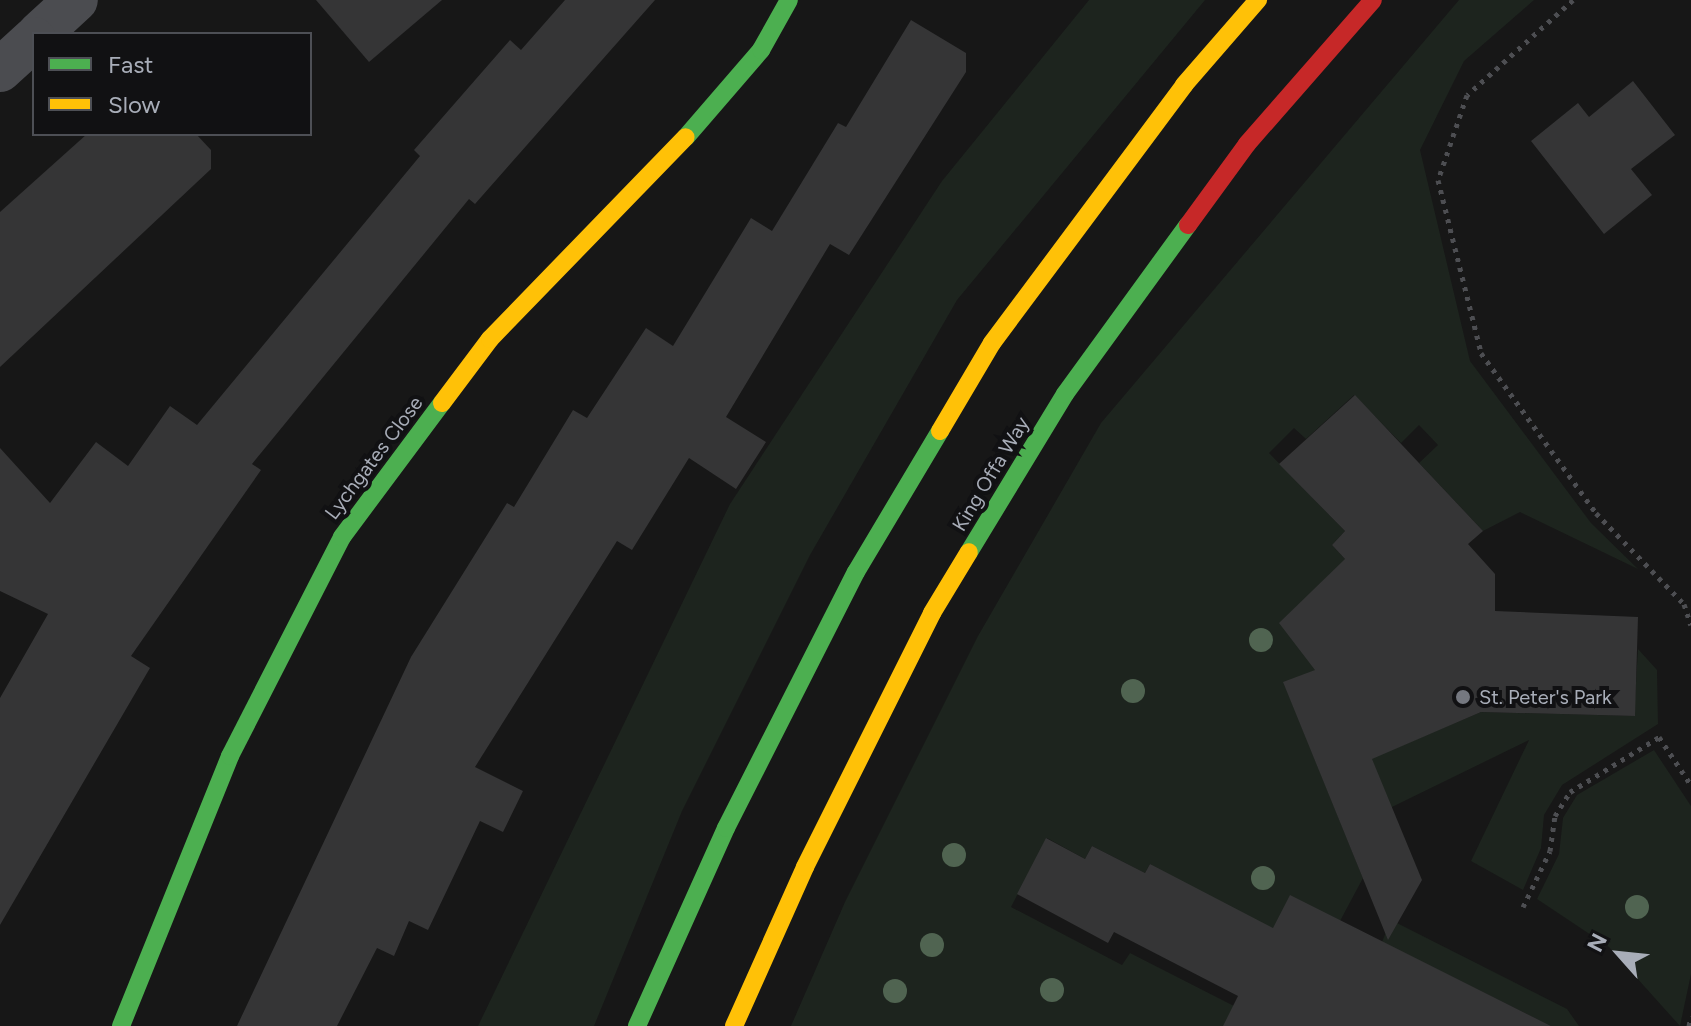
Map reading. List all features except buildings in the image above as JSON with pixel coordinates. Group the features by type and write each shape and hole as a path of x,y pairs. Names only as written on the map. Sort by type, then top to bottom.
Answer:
{"main road":[{"name":"Lychgates Close","path":"121,1026 230,756 342,537 490,339 728,93 761,50 789,0"},
{"path":"637,1026 726,828 849,586 992,343 1184,85 1258,0"},
{"name":"King Offa Way","path":"734,1026 805,867 932,613 1065,394 1247,144 1373,0"}],"street":[{"path":"41,32 76,0"},
{"path":"0,70 32,41"}],"path":[{"path":"1573,0 1467,95 1438,180 1481,353 1596,513 1684,604 1691,625"},
{"path":"1523,907 1550,851 1555,816 1570,792 1659,737 1691,785"},
{"path":"1689,1026 1691,1016"}],"shaded area":[{"path":"1089,0 1205,0 957,300 810,555 682,811 594,1026 478,1026 730,504 942,181"},
{"path":"1459,0 1534,0 1464,61 1420,150 1470,361 1591,523 1638,569 1520,512 1483,531 1419,463 1438,445 1419,425 1401,443 1354,395 1306,439 1294,428 1269,453 1345,531 1332,545 1345,559 1434,622 1284,683 1363,878 1340,921 1263,949 1150,864 1145,873 1092,846 1085,859 1047,838 1011,907 1122,965 1130,953 1234,1006 1238,1026 791,1026 845,902 978,636 1101,423"},
{"path":"1638,649 1657,670 1658,724 1562,785 1544,815 1541,848 1523,890 1471,861 1529,740 1392,807 1356,818 1337,773 1481,712 1634,716"},
{"path":"1654,750 1691,806 1691,974 1680,1026 1609,947 1537,899 1559,854 1563,818 1577,795"},
{"path":"1391,920 1567,1009 1579,1026 1551,1026 1382,942"}],"traffic: fast":[{"path":"686,137 761,50 789,0"},
{"path":"969,552 1065,394 1188,225"},
{"path":"121,1026 230,756 342,537 442,403"},
{"path":"637,1026 726,828 856,572 940,431"}],"traffic: slow":[{"path":"940,431 992,343 1184,85 1258,0"},
{"path":"442,403 490,339 686,137"},
{"path":"734,1026 805,867 932,613 969,552"}],"traffic: jam":[{"path":"1188,225 1247,144 1373,0"}],"place":[{"name":"St. Peter's Park","path":"1463,697"}]}
